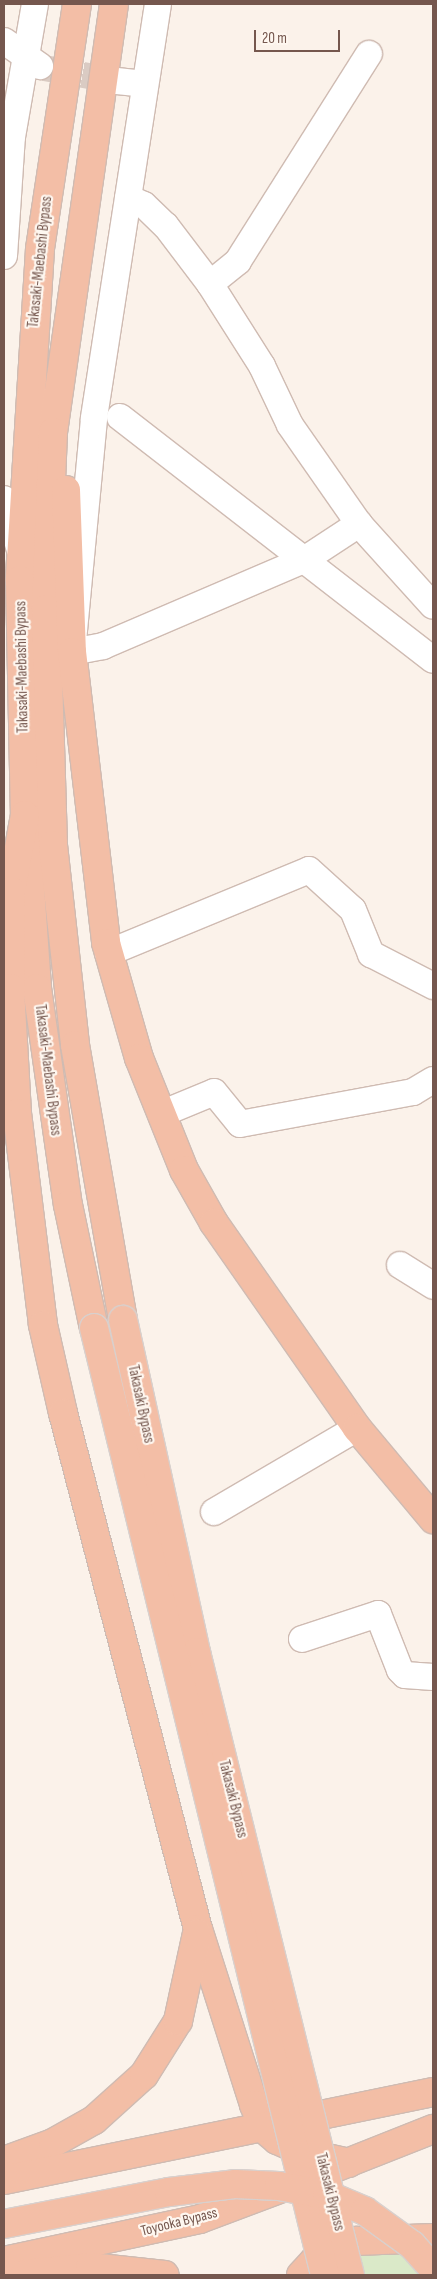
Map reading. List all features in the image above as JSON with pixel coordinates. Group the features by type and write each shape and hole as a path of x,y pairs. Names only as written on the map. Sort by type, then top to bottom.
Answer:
{"highway":[{"name":"Takasaki-Maebashi Bypass","path":"77,4 40,249 12,548 26,815 50,1096 94,1328"},
{"name":"Takasaki-Maebashi Bypass","path":"114,4 81,208 66,343 53,432 46,609 53,845 92,1158 123,1320"},
{"path":"66,343 72,652 108,953 161,1114 184,1170 214,1223 357,1428 433,1519"},
{"path":"68,959 64,732 72,652"},
{"path":"26,815 11,891 10,988 17,1112 43,1325 198,1929 264,2130 292,2148 349,2163"},
{"name":"Takasaki Bypass","path":"123,1320 196,1652 350,2275"},
{"name":"Takasaki Bypass","path":"94,1328 325,2275"},
{"path":"4,2161 61,2139 115,2105 158,2058 178,2021 198,1929"},
{"path":"4,2180 203,2138 300,2123 433,2092"},
{"path":"300,2123 369,2121 433,2107"},
{"name":"Toyooka Bypass","path":"4,2260 218,2213 433,2129"},
{"path":"4,2224 169,2192 234,2184 279,2186 327,2195 365,2211 412,2245 433,2268"},
{"path":"301,2275 314,2261 356,2241 433,2238"},
{"path":"15,2275 90,2267 165,2275"}],"street":[{"path":"4,256 9,169 34,63 35,4"},
{"path":"158,4 144,84 94,419 72,652 103,646 304,560 360,524"},
{"path":"4,41 34,63"},
{"path":"210,284 238,261 369,54"},
{"path":"118,81 144,84"},
{"path":"128,198 144,204 166,226 210,284 262,366 290,425 360,524 433,606"},
{"path":"120,418 433,660"},
{"path":"4,499 12,548"},
{"path":"108,953 309,870 353,910 371,954 433,986"},
{"path":"161,1114 214,1092 240,1124 413,1092 433,1080"},
{"path":"400,1265 433,1286"},
{"path":"214,1512 357,1428"},
{"path":"302,1639 378,1614 400,1670 405,1675 433,1676"}],"green space":[{"path":"425,2250 433,2275 323,2275 357,2255"}],"tunnel":[{"path":"44,68 117,81"}]}
